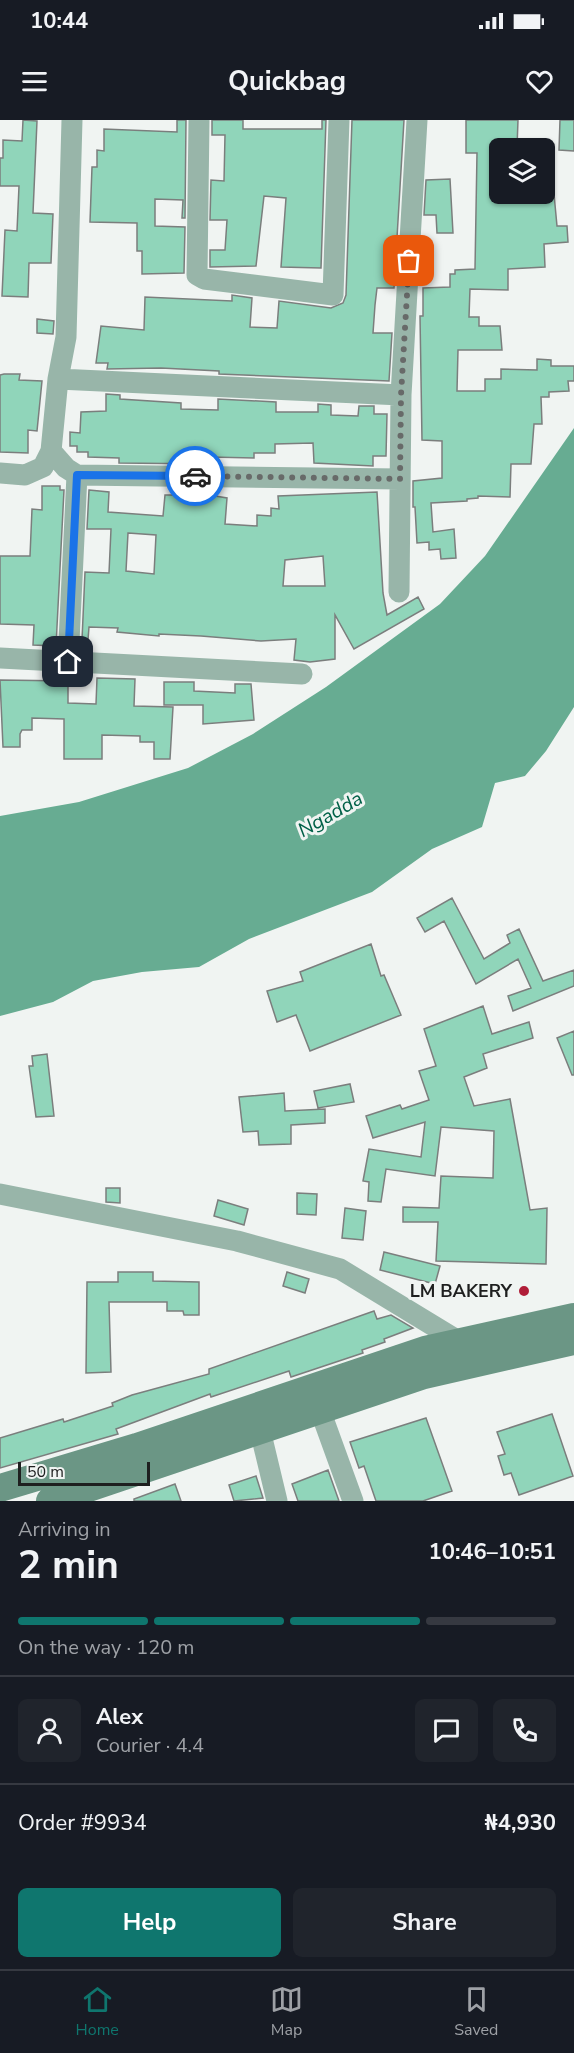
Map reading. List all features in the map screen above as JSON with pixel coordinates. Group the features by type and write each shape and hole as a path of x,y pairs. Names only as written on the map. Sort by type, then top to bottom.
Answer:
{"main road":[{"path":"0,1488 137,1447 425,1350 574,1317"},
{"path":"50,1501 424,1375 574,1341"}],"street":[{"path":"0,473 25,475 43,467 51,451 58,378 66,337 72,120"},
{"path":"199,120 197,275 204,279 333,295 339,120"},
{"path":"399,592 401,395 417,120"},
{"path":"58,378 401,395"},
{"path":"51,451 66,468 77,475 400,479"},
{"path":"68,662 77,475"},
{"path":"0,658 302,674"},
{"path":"0,1194 237,1241 339,1269 460,1342"},
{"path":"320,1410 353,1501"},
{"path":"260,1430 277,1501"}],"water":[{"name":"Ngadda","path":"574,428 574,707 546,751 525,776 495,783 482,827 432,849 372,892 249,939 199,967 142,972 93,981 53,1002 0,1016 0,816 79,802 188,768 253,734 326,687 440,604 485,556"}],"building":[{"path":"23,120 37,121 33,213 53,214 51,263 29,263 28,297 2,296 5,230 17,231 19,186 0,186 0,158 3,158 3,140 22,141"},
{"path":"177,120 186,120 185,218 182,218 183,200 155,199 155,226 185,227 184,273 142,274 142,251 137,251 137,223 90,222 92,167 97,167 97,150 104,151 104,129 177,132"},
{"path":"212,120 243,120 243,129 322,129 322,120 326,120 321,268 281,267 286,198 264,196 256,266 210,267 210,250 225,250 227,220 210,220 211,180 224,181 225,135 212,135"},
{"path":"352,120 404,120 394,288 377,288 373,333 392,333 389,381 219,374 219,371 161,368 107,369 108,363 96,363 101,326 144,330 145,297 232,301 232,295 252,298 250,327 277,328 279,301 331,308 343,303 346,295"},
{"path":"466,120 518,120 517,138 489,138 489,204 555,204 557,226 567,226 568,242 544,244 545,267 508,269 508,290 470,289 469,317 479,317 479,326 500,326 502,350 458,350 457,391 485,391 485,379 501,379 501,369 537,370 537,359 551,360 551,366 574,366 574,381 568,381 569,391 549,392 549,397 541,397 542,424 534,424 531,464 511,464 510,497 478,496 478,498 467,499 467,501 431,503 433,532 454,529 456,558 441,559 440,549 429,550 429,542 417,543 415,507 413,507 413,481 442,478 442,441 422,440 420,316 423,316 423,288 450,287 450,274 455,274 455,270 475,269 477,153 466,153"},
{"path":"560,120 574,120 574,151 559,150"},
{"path":"450,179 453,233 437,233 436,215 424,215 426,180"},
{"path":"37,319 54,321 53,334 37,333"},
{"path":"20,374 19,380 42,381 37,431 28,430 28,453 0,452 0,375"},
{"path":"106,394 120,395 120,399 181,403 181,409 218,410 218,399 276,402 276,412 318,412 318,404 331,405 331,415 358,416 359,406 374,406 374,414 387,414 386,456 373,456 373,466 314,463 313,443 275,444 275,453 254,453 254,458 210,457 210,464 119,463 119,458 88,457 88,452 77,452 77,446 70,446 70,432 80,433 81,412 106,411"},
{"path":"42,486 60,486 60,490 64,490 56,646 33,645 34,625 0,624 0,556 30,556 32,509 42,510"},
{"path":"89,490 109,492 108,512 163,516 165,495 209,495 227,498 225,524 257,526 257,515 271,516 271,508 279,509 278,496 377,492 383,593 387,615 418,597 424,609 354,649 335,615 335,659 310,662 294,660 296,639 261,641 201,636 159,634 159,636 117,632 118,628 89,627 88,640 82,640 85,572 109,573 111,529 87,529","holes":["128,533 156,535 154,574 126,571","323,556 325,586 283,586 285,560"]},
{"path":"97,678 135,679 134,706 173,707 170,759 154,759 154,742 140,742 140,736 102,735 102,759 64,759 64,719 32,718 32,730 22,730 20,734 20,747 3,747 0,680 68,681 68,703 96,704"},
{"path":"164,682 194,682 194,691 235,693 235,684 251,684 254,720 203,724 203,705 164,705"},
{"path":"452,898 484,959 510,943 507,935 519,929 543,981 574,970 574,986 513,1011 508,996 531,988 518,959 476,984 444,921 425,932 417,918"},
{"path":"371,944 381,976 384,975 401,1015 310,1051 296,1015 277,1022 267,991 303,981 300,972"},
{"path":"483,1006 492,1034 529,1022 533,1038 483,1054 487,1068 464,1077 474,1106 510,1099 530,1210 547,1208 546,1264 436,1261 438,1222 403,1222 403,1207 439,1208 441,1176 493,1178 494,1131 441,1127 435,1176 386,1169 381,1202 368,1201 369,1182 363,1181 369,1149 421,1157 425,1122 373,1138 366,1116 400,1105 402,1109 429,1100 419,1071 436,1066 424,1029"},
{"path":"574,1031 574,1075 572,1075 557,1038"},
{"path":"47,1054 54,1116 36,1117 29,1066 33,1066 32,1056"},
{"path":"350,1084 354,1102 318,1108 314,1091"},
{"path":"284,1093 285,1111 325,1109 325,1123 291,1125 291,1144 259,1145 258,1131 243,1132 239,1097"},
{"path":"106,1188 120,1188 120,1203 106,1202"},
{"path":"297,1193 317,1194 316,1215 297,1214"},
{"path":"218,1200 248,1209 244,1225 214,1216"},
{"path":"345,1208 366,1211 363,1240 342,1238"},
{"path":"384,1252 440,1266 435,1284 380,1270"},
{"path":"118,1272 153,1272 153,1281 199,1282 199,1315 184,1315 183,1311 167,1311 167,1302 109,1302 111,1372 86,1373 87,1282 118,1282"},
{"path":"287,1272 309,1279 305,1293 283,1286"},
{"path":"374,1311 377,1319 391,1315 413,1328 362,1350 363,1353 291,1377 289,1371 211,1397 210,1394 116,1429 118,1434 0,1468 0,1438 63,1419 64,1422 113,1406 112,1403 132,1395 209,1374 209,1369"},
{"path":"552,1414 573,1476 519,1495 511,1473 504,1475 498,1456 505,1454 497,1432"},
{"path":"426,1418 452,1491 423,1501 376,1501 364,1466 359,1468 350,1442"},
{"path":"328,1470 339,1501 298,1501 292,1484"},
{"path":"256,1476 263,1498 234,1501 229,1485"},
{"path":"175,1484 181,1501 134,1501 134,1499"}],"way so far":[{"path":"195,476 400,479 401,395 409,261"}],"place":[{"name":"LM BAKERY","path":"524,1291"}],"route":[{"path":"68,662 77,475 195,476"}]}
